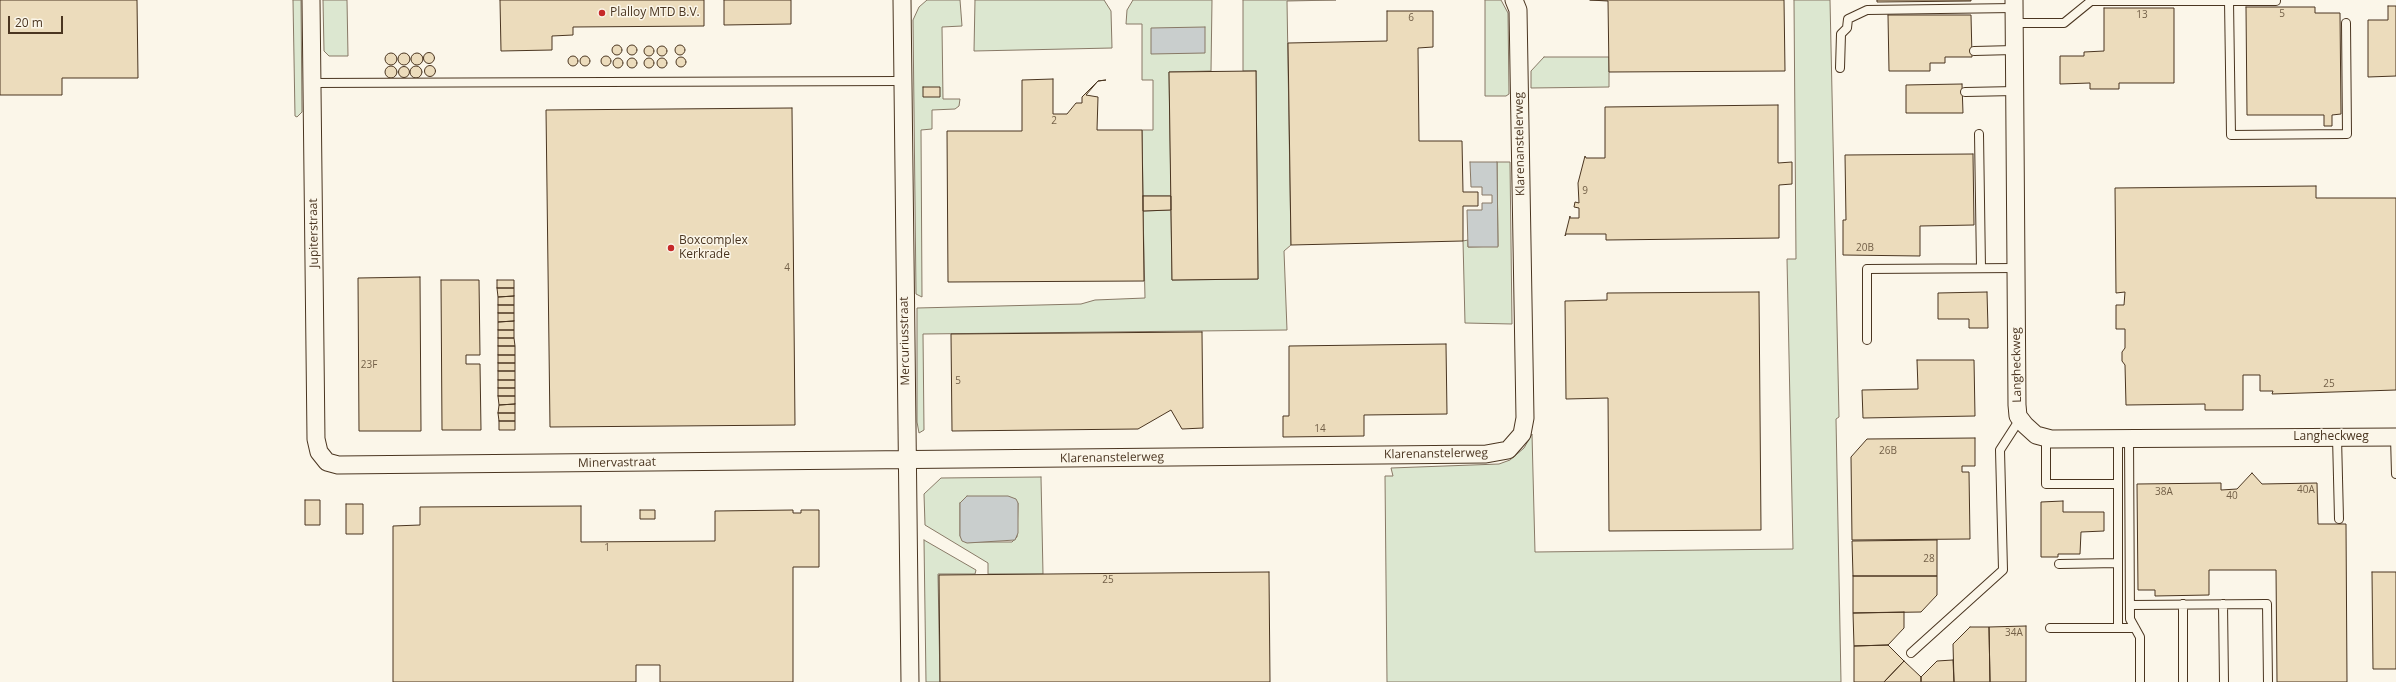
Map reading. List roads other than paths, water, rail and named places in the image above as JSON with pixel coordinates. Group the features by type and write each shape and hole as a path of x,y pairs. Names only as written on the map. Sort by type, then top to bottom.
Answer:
{"street":[{"name":"Jupiterstraat","path":"311,0 316,439 319,452 327,462"},
{"name":"Mercuriusstraat","path":"902,0 901,81 910,682"},
{"name":"Klarenanstelerweg","path":"907,459 1486,454 1508,450 1522,434 1525,418 1518,10 1514,0"},
{"name":"Langheckweg","path":"2014,10 2017,405 2020,419 2036,435 2046,438 2396,437"},
{"name":"Minervastraat","path":"327,462 338,466 907,459"}],"lane":[{"path":"1840,68 1840,34 1848,28 1848,19 1867,10 2014,10 2064,23 2091,1 2276,1"},
{"path":"2234,1 2231,135 2347,134 2346,23"},
{"path":"1974,50 2014,50"},
{"path":"312,83 901,81"},
{"path":"1965,92 2015,91"},
{"path":"1979,134 1981,268"},
{"path":"1867,340 1867,269 2016,268"},
{"path":"1911,653 2003,570 2000,450 2020,419"},
{"path":"2337,437 2339,519"},
{"path":"2396,437 2396,474"},
{"path":"2046,438 2046,484 2118,484"},
{"path":"2118,628 2118,484 2123,438"},
{"path":"2123,438 2130,619 2140,637 2140,682"},
{"path":"2059,564 2118,563"},
{"path":"2183,604 2183,682"},
{"path":"2223,604 2224,682"},
{"path":"2130,605 2267,604 2268,682"},
{"path":"2050,628 2135,628"}],"place":[{"name":"Plalloy MTD B.V.","path":"602,13"},
{"name":"Boxcomplex Kerkrade","path":"671,248"}]}
